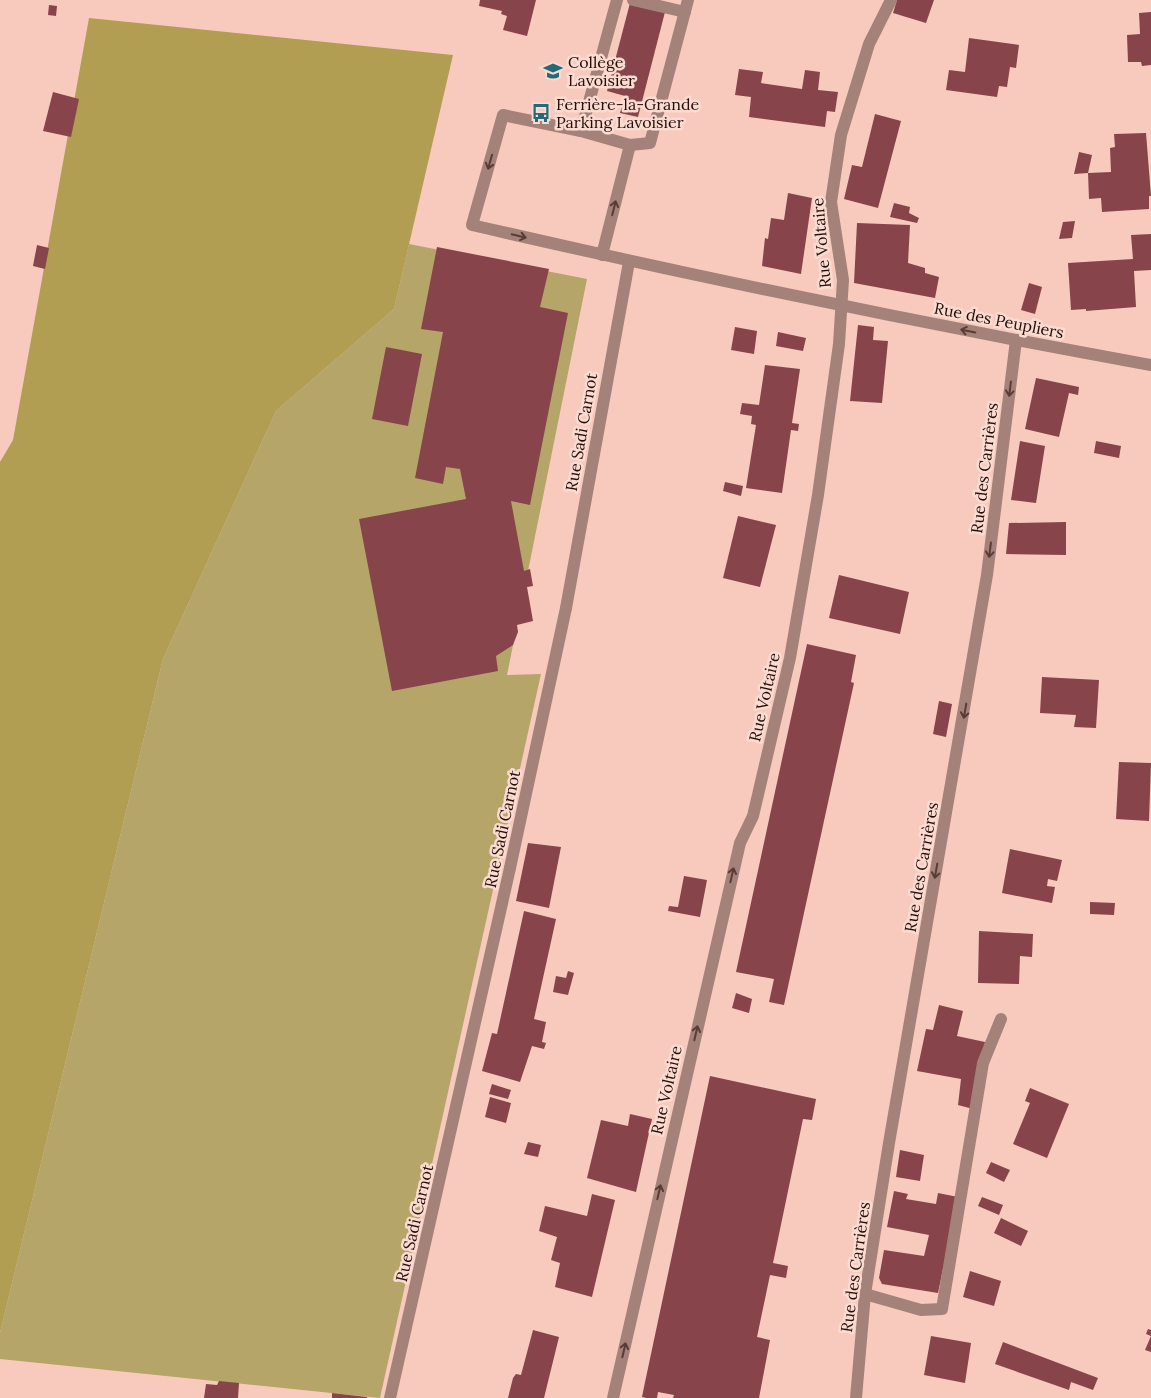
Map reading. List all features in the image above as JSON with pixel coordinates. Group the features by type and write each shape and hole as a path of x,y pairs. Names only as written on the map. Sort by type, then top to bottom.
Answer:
{"street":[{"path":"617,0 581,131 630,145 650,143 686,6 633,0"},
{"name":"Rue Voltaire","path":"613,1398 740,843 753,816 790,658 818,495 839,344 843,280 831,202 841,135 869,44 891,0"},
{"name":"Rue des Peupliers","path":"581,131 503,115 472,225 629,262 1016,340 1151,365"},
{"path":"602,255 630,145"},
{"name":"Rue Sadi Carnot","path":"390,1398 510,868 566,608 629,262"},
{"name":"Rue des Carrières","path":"856,1398 865,1294 889,1142 987,575 1016,340"},
{"path":"865,1294 921,1310 942,1309 983,1063 1001,1019"}],"shaded area":[{"path":"89,18 453,55 394,309 276,411 163,659 0,1333 0,462 13,440"},
{"path":"409,244 587,279 507,675 541,674 380,1398 0,1359 0,1333 163,659 276,411 394,309"}],"building":[{"path":"480,0 536,0 527,36 503,30 507,16 501,14 502,11 479,6"},
{"path":"897,0 934,0 926,23 893,13"},
{"path":"630,3 665,12 638,117 620,113 625,96 607,91"},
{"path":"49,5 57,6 56,16 48,15"},
{"path":"1151,12 1151,65 1142,66 1141,62 1128,62 1127,35 1140,34 1139,13"},
{"path":"969,38 1019,45 1016,68 1010,67 1007,87 999,86 997,97 946,90 949,70 965,72"},
{"path":"739,69 763,72 761,83 802,89 805,70 820,72 818,90 838,92 835,112 827,111 825,127 749,117 751,97 735,95"},
{"path":"53,92 79,99 71,137 43,131"},
{"path":"875,114 901,121 878,208 844,199 852,165 862,167"},
{"path":"1146,133 1151,196 1149,196 1149,209 1102,212 1101,198 1089,199 1088,173 1111,172 1110,148 1115,147 1114,134"},
{"path":"1079,152 1092,155 1088,173 1074,174"},
{"path":"788,193 812,198 801,274 762,266 765,238 768,239 771,218 784,220"},
{"path":"894,203 910,207 909,213 919,218 917,223 890,217"},
{"path":"1075,221 1072,238 1059,239 1063,222"},
{"path":"857,223 910,225 908,263 925,268 925,273 939,277 935,298 854,283"},
{"path":"1151,234 1151,270 1134,271 1136,307 1086,311 1086,309 1071,310 1068,263 1133,259 1131,235"},
{"path":"37,245 49,248 45,269 33,266"},
{"path":"437,247 549,269 540,307 568,313 530,505 511,501 524,571 530,569 533,586 527,587 533,621 517,625 518,632 513,645 496,656 498,671 392,691 359,519 466,499 460,469 446,467 443,484 415,478 443,332 421,329"},
{"path":"1029,283 1042,287 1035,314 1021,310"},
{"path":"858,325 874,327 873,340 888,341 882,403 850,401"},
{"path":"735,327 757,331 754,354 731,350"},
{"path":"778,332 806,338 803,351 776,346"},
{"path":"386,347 422,354 408,426 372,419"},
{"path":"765,365 800,369 792,423 799,424 798,431 791,430 782,493 746,488 756,425 751,424 752,416 740,414 742,403 759,405"},
{"path":"1036,378 1079,387 1078,395 1069,393 1059,437 1025,429"},
{"path":"1020,441 1045,446 1036,503 1011,500"},
{"path":"1096,441 1121,446 1119,458 1094,453"},
{"path":"725,482 743,486 741,496 723,491"},
{"path":"738,516 776,525 760,587 723,578"},
{"path":"1066,522 1066,555 1006,554 1009,523"},
{"path":"839,575 909,592 900,634 829,618"},
{"path":"807,644 856,655 851,682 854,683 784,1005 769,1002 774,979 736,972"},
{"path":"1042,677 1099,680 1096,728 1074,727 1076,715 1040,713"},
{"path":"939,701 952,704 946,737 933,734"},
{"path":"1119,762 1151,763 1149,821 1116,819"},
{"path":"528,843 561,847 549,908 516,901"},
{"path":"1010,849 1062,860 1057,881 1048,879 1047,886 1055,887 1052,903 1002,893"},
{"path":"684,876 707,880 700,917 668,911 669,906 678,907"},
{"path":"1090,902 1115,903 1114,915 1090,914"},
{"path":"524,911 556,919 534,1019 546,1022 542,1042 546,1043 544,1049 532,1046 520,1082 482,1071 492,1033 497,1034"},
{"path":"979,931 1033,934 1032,957 1020,956 1019,984 978,983"},
{"path":"568,971 574,973 568,995 553,992 556,976 566,978"},
{"path":"736,993 752,999 749,1013 732,1008"},
{"path":"939,1005 963,1011 957,1036 985,1042 973,1109 958,1105 961,1079 917,1071 926,1029 933,1030"},
{"path":"710,1076 816,1099 812,1120 803,1119 773,1263 788,1266 786,1278 770,1275 757,1337 770,1340 759,1398 673,1398 674,1395 658,1392 657,1398 646,1398 642,1397"},
{"path":"492,1084 511,1090 508,1099 489,1094"},
{"path":"1030,1088 1069,1104 1047,1158 1013,1144 1030,1103 1025,1101"},
{"path":"490,1097 511,1103 506,1123 485,1117"},
{"path":"630,1114 652,1119 636,1192 587,1178 601,1120 628,1126"},
{"path":"528,1142 541,1145 538,1157 524,1154"},
{"path":"900,1150 924,1155 920,1181 896,1177"},
{"path":"991,1162 1010,1170 1004,1182 986,1173"},
{"path":"894,1191 908,1194 906,1199 936,1204 938,1193 958,1197 938,1293 882,1284 879,1278 884,1250 924,1256 929,1235 887,1227"},
{"path":"592,1194 615,1200 592,1297 555,1287 560,1263 551,1260 557,1237 539,1231 545,1206 587,1216"},
{"path":"982,1197 1003,1205 999,1215 978,1206"},
{"path":"1001,1218 1028,1231 1021,1246 994,1233"},
{"path":"970,1271 1001,1281 994,1306 963,1297"},
{"path":"1148,1329 1151,1330 1151,1336 1146,1334"},
{"path":"533,1330 559,1337 544,1398 508,1398 513,1378 516,1374 521,1375"},
{"path":"931,1336 971,1343 965,1383 924,1375"},
{"path":"1151,1336 1151,1352 1145,1350"},
{"path":"1003,1342 1098,1378 1093,1390 1071,1382 1069,1390 995,1364"},
{"path":"219,1381 239,1383 238,1398 204,1398 206,1384 217,1385"},
{"path":"332,1393 367,1397 367,1398 332,1398"}],"place":[{"name":"Collège Lavoisier","path":"553,71"},
{"name":"Ferrière-la-Grande Parking Lavoisier","path":"541,113"}]}
